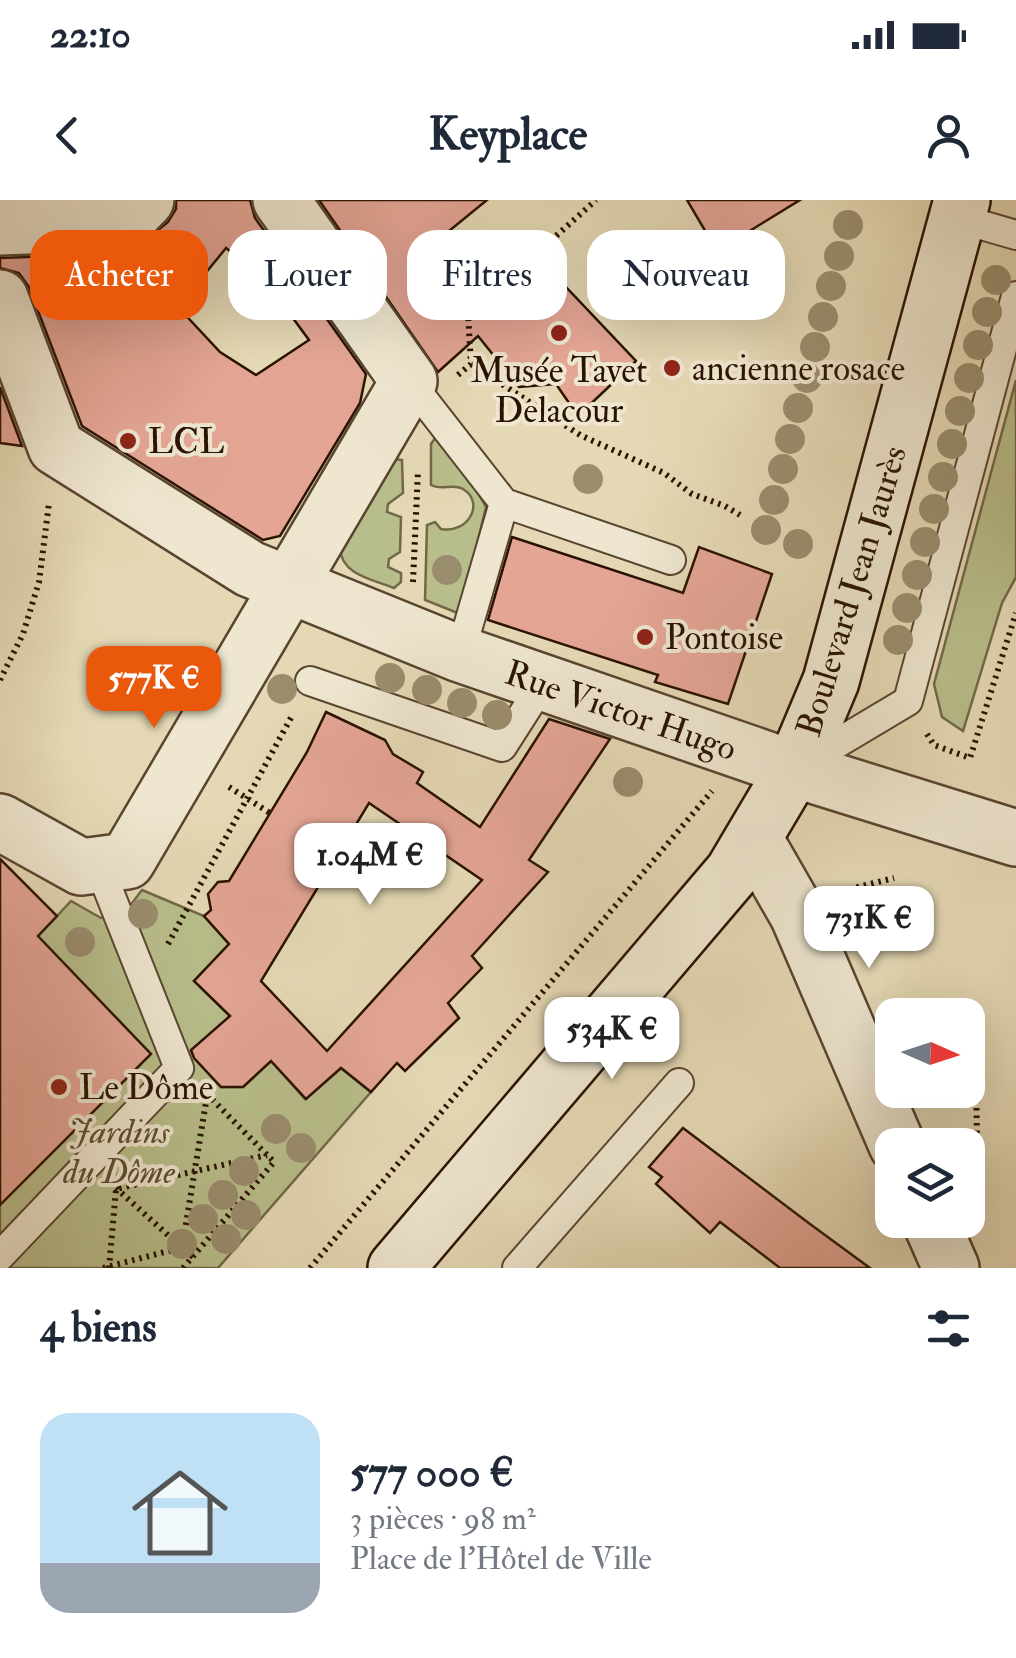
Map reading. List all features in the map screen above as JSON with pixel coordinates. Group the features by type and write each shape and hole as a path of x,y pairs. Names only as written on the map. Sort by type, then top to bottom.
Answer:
{"street":[{"path":"0,227 107,224 129,218 146,200"},
{"path":"0,822 81,866 126,861 288,585 434,378 281,200"},
{"name":"Boulevard Jean Jaurès","path":"396,1268 703,909 755,840 769,761 831,681 959,209"},
{"path":"0,298 56,447"},
{"name":"Rue Victor Hugo","path":"56,447 250,569 288,585 436,644 769,761 1016,838"},
{"path":"755,840 798,914 890,1128"},
{"path":"951,1268 953,1238"}],"lane":[{"path":"959,209 1016,235"},
{"path":"769,761 908,701 1016,296"},
{"path":"434,378 504,502 671,560"},
{"path":"436,644 504,502"},
{"path":"310,681 502,748 543,682"},
{"path":"0,1256 179,1068 98,864"},
{"path":"517,1268 679,1082"}],"path":[{"path":"471,364 468,312 552,252 546,245 596,200"},
{"path":"434,378 471,364"},
{"path":"471,364 580,435 664,473 692,494 740,516"},
{"path":"0,680 23,634 39,582 56,447"},
{"path":"417,480 436,644"},
{"path":"970,758 1016,613"},
{"path":"146,985 310,681"},
{"path":"310,1268 769,761"},
{"path":"248,798 270,812"},
{"path":"848,889 894,878"},
{"path":"182,1248 205,1092 274,1162 183,1268"},
{"path":"116,1189 267,1155"},
{"path":"90,1162 193,1256"},
{"path":"116,1189 107,1267 182,1248"}],"green space":[{"path":"1016,380 1016,577 1002,603 963,731 942,717 934,684"},
{"path":"435,438 471,481 486,507 460,614 425,600 427,525 435,522 441,529 459,527 473,509 470,495 463,489 431,485 431,444"},
{"path":"395,459 402,460 403,493 388,504 387,512 401,517 400,552 389,559 388,567 401,573 401,582 394,588 352,570 340,549"},
{"name":"Jardins du Dôme","path":"142,890 204,916 229,944 194,981 230,1016 202,1041 201,1065 221,1087 243,1087 271,1061 305,1099 341,1068 371,1092 218,1268 0,1268 0,977 71,901 101,918 126,911"}],"building":[{"path":"176,200 250,200 264,230 228,230 228,250 208,270 208,230 158,230 176,209"},
{"path":"319,200 487,200 450,230 407,230 407,320 567,320 567,288 587,309 587,320 597,320 636,361 578,416 556,384 519,387 478,336 438,372 387,298 387,230 340,230"},
{"path":"687,200 800,200 751,230 705,230"},
{"path":"30,257 30,290 19,273 0,268 0,258"},
{"path":"42,320 190,320 220,352 256,375 309,340 294,320 328,320 366,374 360,403 280,536 263,540 82,426"},
{"path":"0,387 22,446 0,443"},
{"name":"Pontoise","path":"512,537 683,593 699,547 772,574 728,704 655,682 658,675 488,620"},
{"path":"326,712 385,740 393,754 423,772 417,783 480,827 549,719 610,739 529,860 548,872 472,956 482,968 448,1003 459,1018 405,1071 397,1063 371,1092 341,1068 306,1099 271,1061 243,1087 221,1087 191,1050 230,1016 194,981 229,944 204,916 211,910 208,894 218,882 229,881 307,752","holes":["369,803 482,880 327,1051 261,981"]},
{"name":"Le Dôme","path":"0,859 57,916 38,936 151,1054 0,1205"},
{"path":"683,1128 870,1268 780,1268 720,1222 710,1233 656,1184 662,1177 649,1167"}],"place":[{"name":"Musée Tavet Delacour","path":"559,333"},
{"name":"ancienne rosace","path":"672,368"},
{"name":"LCL","path":"128,441"},
{"name":"Pontoise","path":"645,637"},
{"name":"Le Dôme","path":"59,1087"}]}
